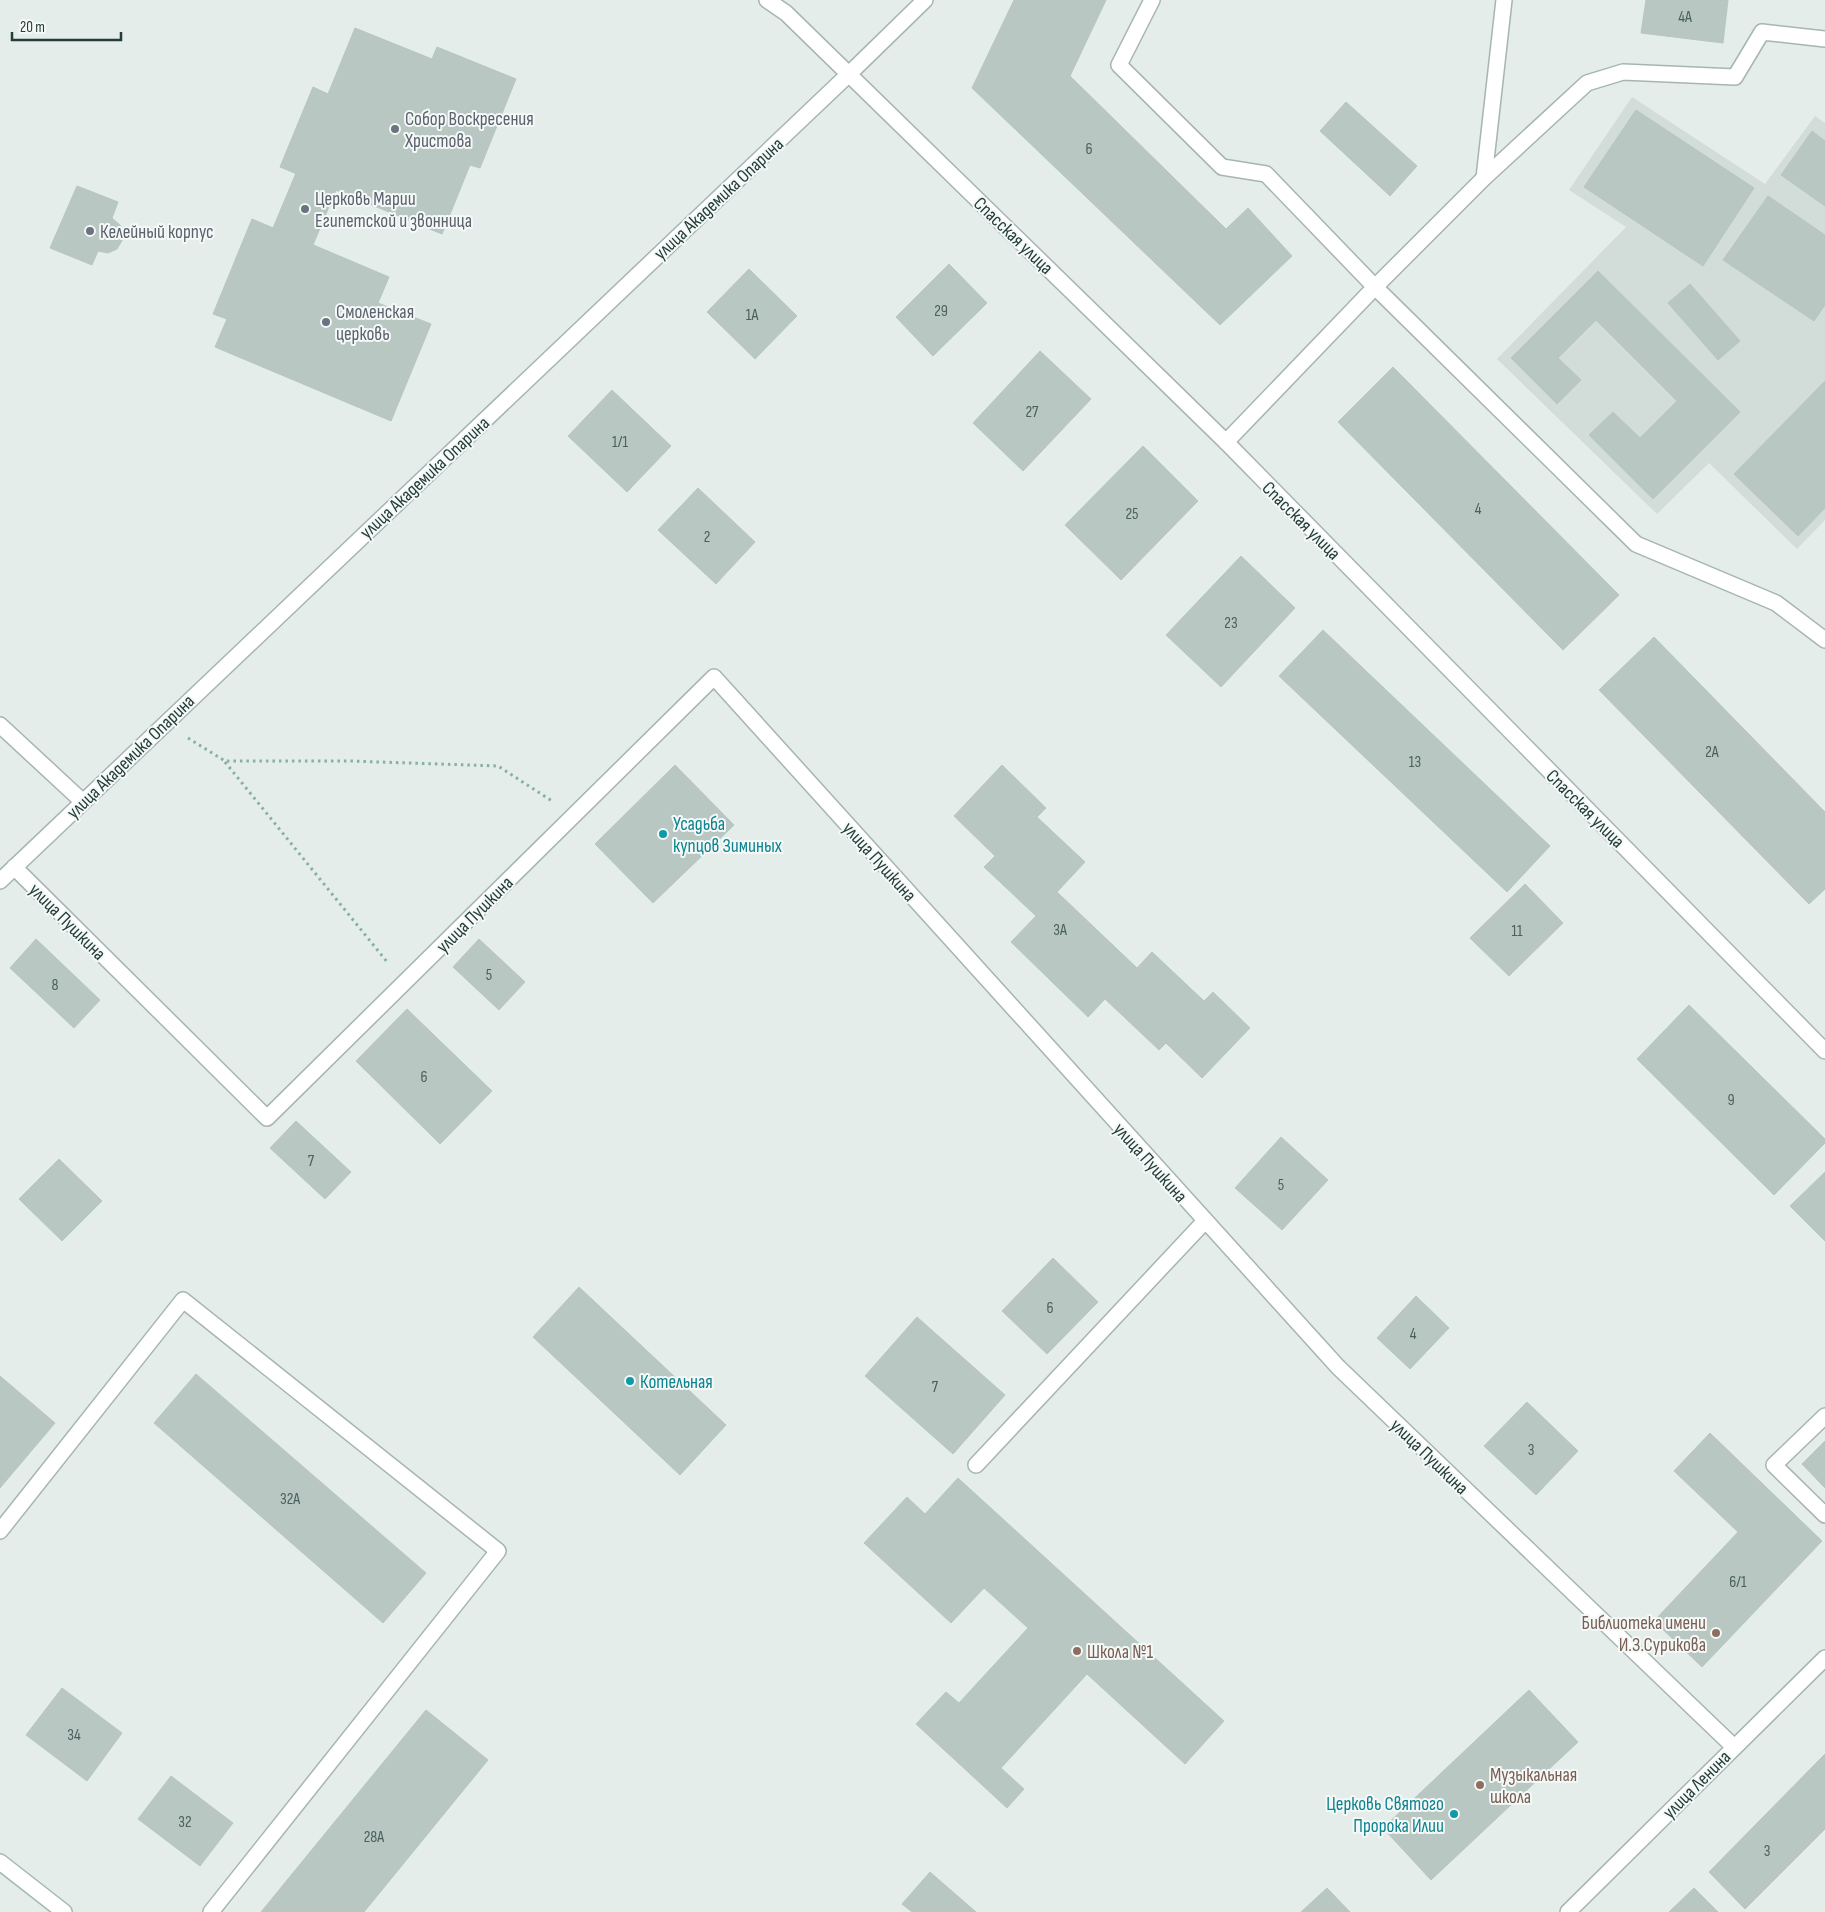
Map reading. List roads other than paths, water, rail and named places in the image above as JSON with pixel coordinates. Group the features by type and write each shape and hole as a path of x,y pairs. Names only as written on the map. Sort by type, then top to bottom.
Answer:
{"street":[{"name":"Спасская улица","path":"767,0 786,13 1226,442 1825,1052"},
{"name":"улица Академика Опарина","path":"0,881 925,0"},
{"path":"1152,0 1119,66 1222,167 1266,174 1375,287 1636,544 1776,603 1825,640"},
{"path":"1484,178 1504,0"},
{"path":"1226,442 1375,287 1484,178 1587,83 1622,72 1735,77 1762,32 1825,40"},
{"name":"улица Пушкина","path":"14,867 267,1118 714,677 1338,1367 1734,1747"},
{"path":"0,725 82,801"},
{"path":"976,1465 1205,1221"},
{"path":"0,1531 183,1300 498,1551 211,1912"},
{"path":"1825,1416 1774,1465 1825,1514"},
{"name":"улица Ленина","path":"1568,1912 1825,1658"},
{"path":"0,1862 64,1912"}],"place":[{"name":"Собор Воскресения Христова","path":"395,129"},
{"name":"Церковь Марии Египетской и звонница","path":"305,209"},
{"name":"Келейный корпус","path":"90,231"},
{"name":"Смоленская церковь","path":"326,322"},
{"name":"Усадьба купцов Зиминых","path":"663,834"},
{"name":"Котельная","path":"630,1381"},
{"name":"Библиотека имени И.З.Сурикова","path":"1716,1633"},
{"name":"Школа №1","path":"1077,1651"},
{"name":"Музыкальная школа","path":"1480,1785"},
{"name":"Церковь Святого Пророка Илии","path":"1454,1814"}]}
